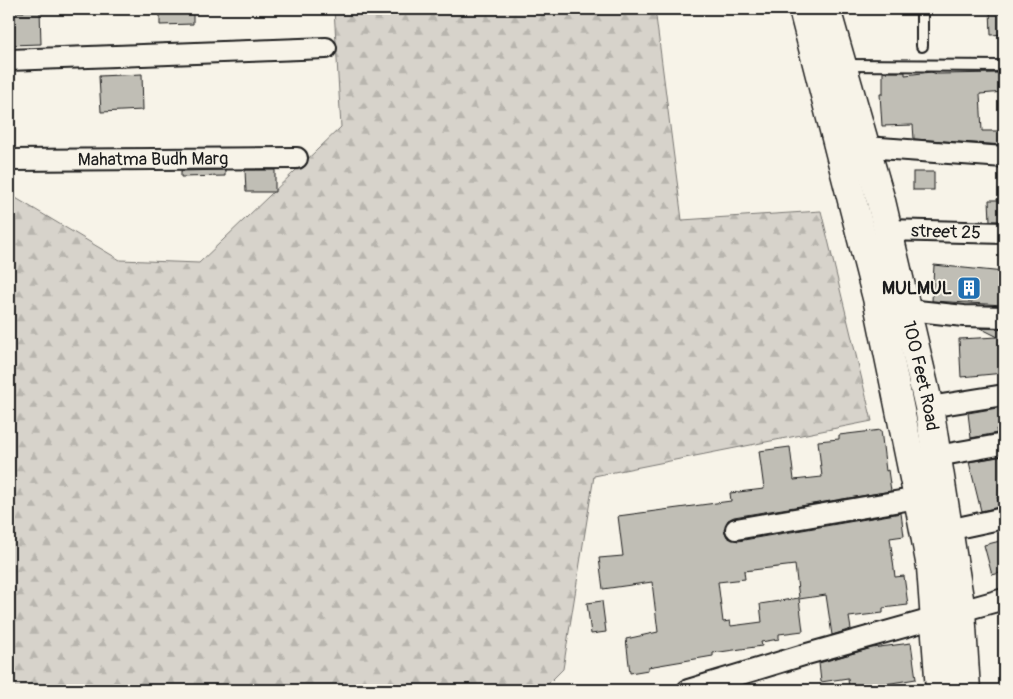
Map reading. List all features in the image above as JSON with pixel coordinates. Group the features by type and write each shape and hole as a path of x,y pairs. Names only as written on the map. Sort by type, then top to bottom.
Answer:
{"street":[{"name":"100 Feet Road","path":"803,9 877,298 918,498 931,567 940,690"},
{"name":"100 Feet Road","path":"826,9 866,147 908,310 929,407 961,611 966,690"},
{"path":"9,60 326,48"},
{"path":"866,147 940,154 1004,157"},
{"name":"Mahatma Budh Marg","path":"9,160 297,158"},
{"name":"street 25","path":"887,230 1004,233"},
{"path":"908,310 964,316 1004,317"},
{"path":"929,407 1004,395"},
{"path":"937,456 1004,444"},
{"path":"736,529 918,498"},
{"path":"948,530 1004,518"},
{"path":"688,690 1004,599"}],"lane":[{"path":"922,9 922,46"},
{"path":"842,65 1004,66"}],"green space":[{"path":"334,9 655,9 682,220 821,211 872,421 594,476 563,669 542,690 9,690 9,194 120,260 199,263 341,127"}],"building":[{"path":"24,9 40,9 41,44 9,45 9,12 24,12"},
{"path":"160,9 193,9 193,24 160,25"},
{"path":"990,9 1004,9 1004,34 991,35"},
{"path":"883,72 905,72 905,75 931,72 937,74 1004,73 1004,92 980,94 982,131 1004,131 1004,145 914,139 913,125 882,126 880,94 883,94"},
{"path":"142,74 143,110 101,112 99,76"},
{"path":"225,170 225,176 181,177 181,171"},
{"path":"245,170 275,170 275,192 246,192"},
{"path":"913,172 934,172 934,190 913,190"},
{"path":"989,200 1004,200 1004,221 990,221"},
{"name":"MULMUL","path":"934,265 1004,272 1004,305 932,301"},
{"path":"980,328 1004,329 1004,373 961,377 959,339 998,337"},
{"path":"1003,407 1004,428 996,429 997,433 971,438 968,413"},
{"path":"881,430 886,471 888,470 891,491 734,517 728,520 724,530 727,537 738,541 901,513 904,536 890,538 895,577 904,576 908,605 883,608 883,613 849,617 851,629 832,635 826,595 799,599 803,631 779,634 779,639 761,642 762,646 713,653 713,656 648,667 648,670 630,673 626,639 658,632 652,582 603,589 599,558 623,556 618,516 731,501 730,493 764,489 759,451 790,447 794,480 822,477 818,441 839,439 839,435","holes":["795,565 799,598 760,604 762,622 731,626 730,621 723,622 718,582 745,579 744,571"]},
{"path":"1004,456 1004,495 997,497 999,507 981,511 969,462"},
{"path":"1004,540 1004,572 992,575 984,545"},
{"path":"602,601 606,632 591,634 587,603"},
{"path":"911,643 916,679 849,690 848,678 821,682 819,663 872,648"}],"place":[{"name":"MULMUL","path":"969,288"}]}
